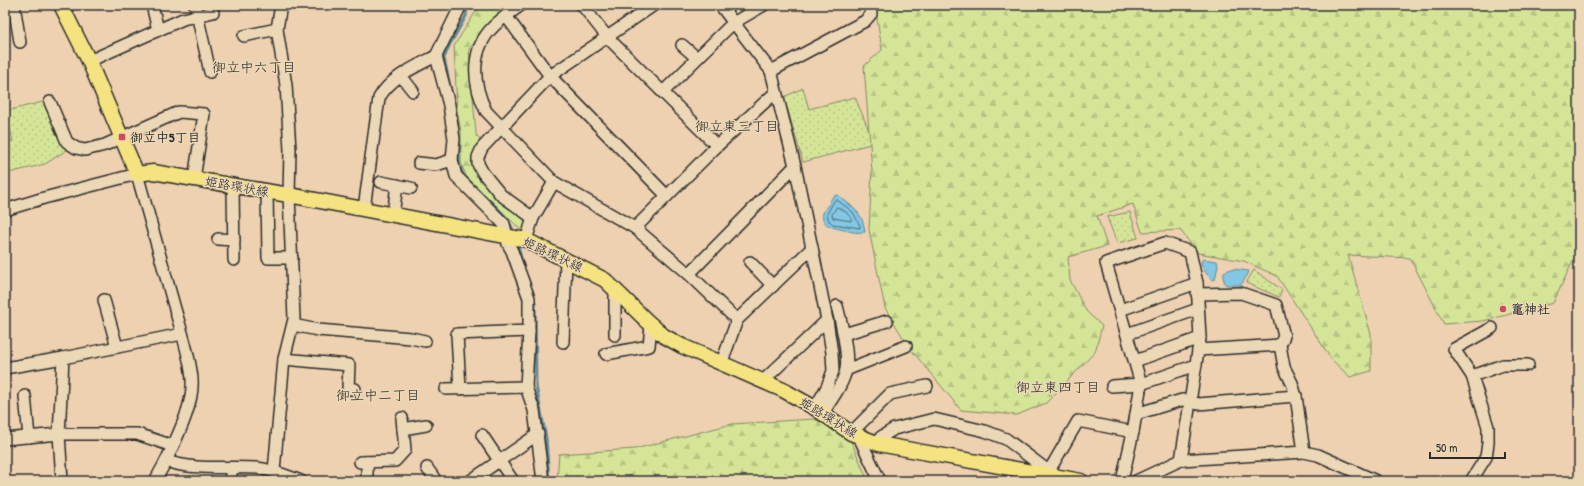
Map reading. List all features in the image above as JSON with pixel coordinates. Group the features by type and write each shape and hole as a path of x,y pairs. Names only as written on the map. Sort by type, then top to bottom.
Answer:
{"main road":[{"path":"61,5 89,61 137,174"},
{"name":"姫路環状線","path":"137,174 153,172 267,191 517,238 566,260 605,280 664,336 682,346 722,362 783,390 819,411 855,435 879,444 1080,481"}],"street":[{"path":"14,5 20,42"},
{"path":"152,5 158,30"},
{"path":"274,471 284,359 294,320 289,195 290,150 286,85 277,29 281,5"},
{"path":"364,209 379,98 385,88 408,70 436,56 460,5"},
{"path":"521,5 493,26 480,45 476,57 476,76 479,97 486,111 554,182 635,228 689,274 737,320"},
{"path":"582,5 608,38 717,146"},
{"path":"720,5 771,71 795,166 827,320 834,371 819,411"},
{"path":"663,92 734,23 764,5"},
{"path":"771,71 865,21 871,14 870,5"},
{"path":"533,218 501,195 483,173 478,164 478,157 482,148 550,76 608,38 652,6"},
{"path":"89,61 183,19 197,10 212,12"},
{"path":"197,10 210,72"},
{"path":"506,16 550,76 667,196"},
{"path":"244,36 277,29"},
{"path":"682,45 697,58"},
{"path":"436,56 449,105 454,139 452,160 456,176 517,238"},
{"path":"401,76 413,91"},
{"path":"635,228 717,146 776,92"},
{"path":"50,102 67,142 76,148 85,150 105,145 179,112 204,114 194,179"},
{"path":"419,163 436,165 452,160"},
{"path":"689,274 795,166"},
{"path":"5,210 44,198 137,174 182,334 192,380 192,392 185,416 173,446 155,481"},
{"path":"381,182 411,188"},
{"path":"543,481 534,410 526,387 529,298 508,244 517,238 533,218 554,182"},
{"path":"393,214 397,185"},
{"path":"233,186 234,260"},
{"path":"267,191 268,258 292,258"},
{"path":"218,240 234,240"},
{"path":"1122,481 1142,384 1106,263 1165,243 1190,252 1197,289 1200,338 1181,460"},
{"path":"722,362 737,320 812,248"},
{"path":"563,342 566,260"},
{"path":"750,262 773,286"},
{"path":"1120,310 1197,289 1241,293 1276,305 1284,336 1280,344 1284,367 1292,383 1296,396 1304,452"},
{"path":"615,290 615,335"},
{"path":"117,347 105,304 118,306"},
{"path":"819,411 839,387 846,370 844,334 837,306"},
{"path":"1127,334 1198,309"},
{"path":"763,381 827,320"},
{"path":"844,334 887,321"},
{"path":"293,325 318,330 411,338 425,341"},
{"path":"606,354 649,346 651,325"},
{"path":"1471,481 1486,457 1488,427 1472,376 1454,348 1492,328"},
{"path":"460,389 456,334 529,331"},
{"path":"5,368 182,334"},
{"path":"1135,361 1200,338"},
{"path":"1198,350 1280,344"},
{"path":"846,370 906,346"},
{"path":"62,481 59,434 63,358"},
{"path":"284,359 349,365 348,389 355,389"},
{"path":"1112,386 1142,384 1196,365"},
{"path":"1472,376 1504,365 1528,365"},
{"path":"880,481 855,435 890,394 927,386"},
{"path":"446,389 526,387"},
{"path":"25,396 29,437"},
{"path":"1136,414 1182,400 1191,401 1198,404 1296,396"},
{"path":"879,444 881,437 894,429 934,419 985,430 1006,439 1052,476 1078,421 1133,432"},
{"path":"367,481 364,462 395,461 405,450 402,423 426,425"},
{"path":"5,439 59,434 137,434 173,446"},
{"path":"470,481 538,434"},
{"path":"482,435 513,481"},
{"path":"1136,481 1181,460 1304,452 1318,455 1376,481"},
{"path":"166,461 192,467 258,468 274,471 301,481"},
{"path":"230,481 232,468"},
{"path":"427,468 436,481"}],"green space":[{"path":"480,5 506,5 469,49 476,134 481,142 471,161 482,179 527,223 522,231 466,176 461,163 461,132 457,110 454,46"},
{"path":"875,5 1579,5 1579,248 1553,303 1483,321 1444,324 1410,258 1348,255 1371,334 1371,371 1350,377 1332,360 1277,276 1244,261 1198,253 1180,230 1142,232 1133,204 1097,216 1107,246 1068,257 1070,280 1086,311 1102,326 1095,352 1046,403 1017,415 961,410 909,347 885,308 869,230 872,171 864,66 882,50"},
{"path":"803,88 809,109 855,97 874,143 803,162 784,97"},
{"path":"47,101 70,148 45,164 5,174 5,143 13,141 6,111"},
{"path":"1130,212 1138,238 1117,243 1107,217"},
{"path":"1254,270 1282,290 1279,297 1246,283"},
{"path":"814,419 848,434 868,481 557,481 559,454 635,449 732,424"}],"water":[{"path":"838,195 856,210 862,219 865,232 854,232 826,224 823,217 824,210 832,198"},
{"path":"1203,259 1217,261 1218,266 1215,279 1213,280 1204,269 1201,261"},
{"path":"1234,269 1249,271 1241,285 1225,284 1223,277 1224,272"}],"waterway":[{"path":"452,95 444,58 466,16 467,5"},
{"path":"459,144 459,165 464,177"},
{"path":"477,189 508,220 514,233"},
{"path":"517,242 523,266"},
{"path":"533,298 535,302 536,386 546,438 549,481"}],"place":[{"name":"御立中5丁目","path":"122,137"},
{"name":"竃神社","path":"1503,309"}],"district":[{"name":"御立中六丁目","path":"254,67"},
{"name":"御立東三丁目","path":"737,126"},
{"name":"御立東四丁目","path":"1058,387"},
{"name":"御立中二丁目","path":"378,395"}]}
